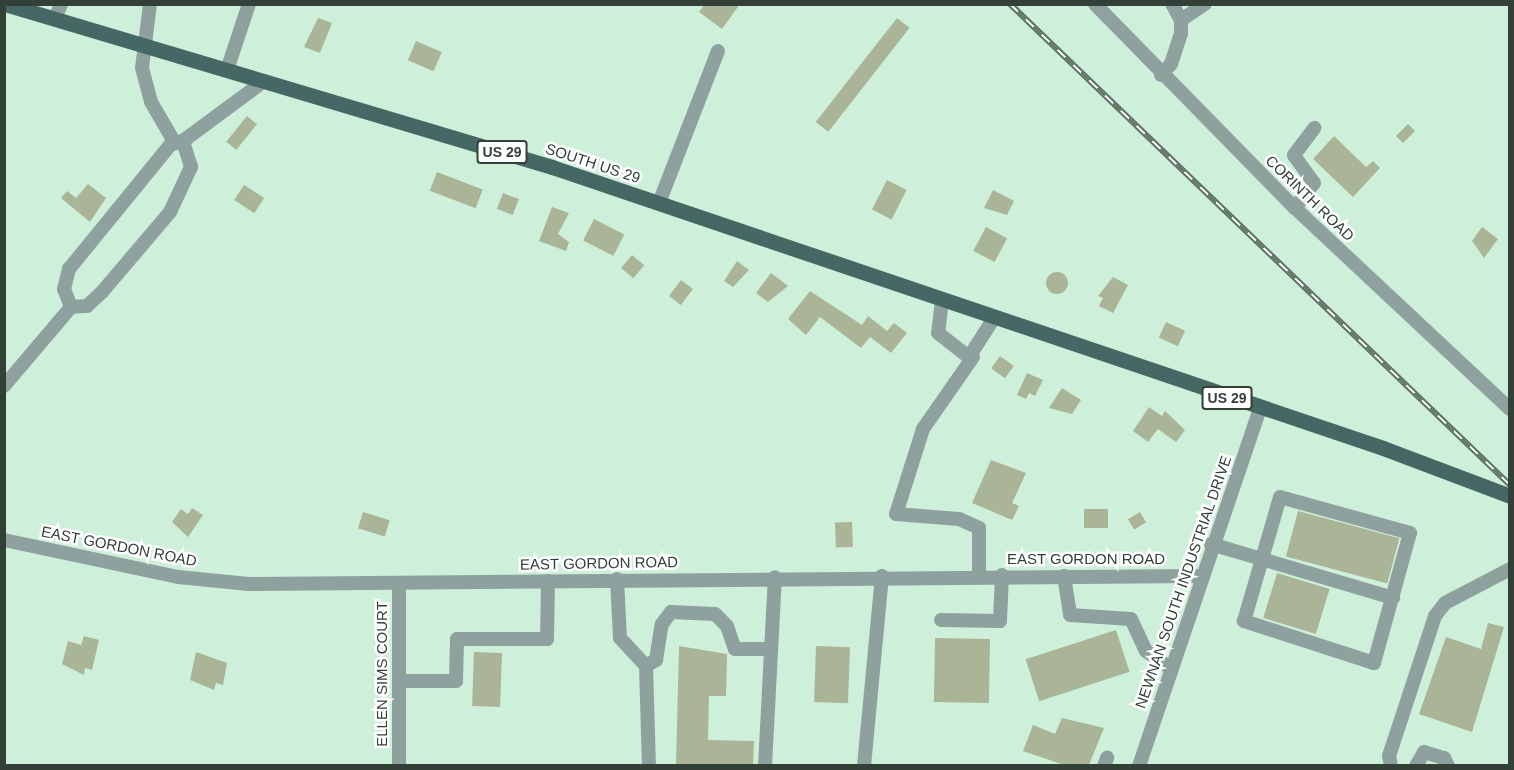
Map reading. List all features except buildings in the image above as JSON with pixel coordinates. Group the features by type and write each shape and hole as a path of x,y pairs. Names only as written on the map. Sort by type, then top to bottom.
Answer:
{"main road":[{"name":"SOUTH US 29","path":"5,4 659,203 994,318"},
{"name":"US 29","path":"994,318 1461,477 1509,496"}],"street":[{"path":"55,19 61,4"},
{"path":"4,386 71,307 87,306 102,292 170,212 191,167 179,142 151,102 142,45 150,4"},
{"path":"227,70 249,4"},
{"name":"CORINTH ROAD","path":"1095,4 1161,75 1295,208 1509,409"},
{"path":"1161,75 1178,47 1181,20 1172,4"},
{"path":"1181,20 1205,4"},
{"path":"659,203 718,51"},
{"path":"71,307 64,289 69,269 179,142 264,81"},
{"path":"1295,208 1314,183 1293,155 1314,128"},
{"path":"942,301 938,333 973,357"},
{"path":"979,575 979,528 959,519 896,514 923,429 973,357 994,318"},
{"name":"NEWNAN SOUTH INDUSTRIAL DRIVE","path":"1139,765 1199,576 1260,409"},
{"path":"1280,496 1410,533 1374,663 1244,621 1260,560 1280,496"},
{"name":"EAST GORDON ROAD","path":"4,540 178,577 249,584 979,575 1199,576"},
{"path":"1211,544 1393,598"},
{"path":"1391,765 1389,756 1435,616 1445,603 1509,569"},
{"path":"941,620 1000,621 1002,575"},
{"path":"864,765 882,576"},
{"path":"1064,576 1070,615 1131,620 1146,651 1170,668"},
{"path":"765,765 768,649 775,577"},
{"path":"617,579 620,638 646,666 649,765"},
{"path":"399,681 456,681 457,639 548,639 548,581"},
{"name":"ELLEN SIMS COURT","path":"399,583 399,765"},
{"path":"646,666 656,660 662,624 671,612 715,614 727,626 735,649 768,649"},
{"path":"1416,765 1424,752 1444,758 1448,765"}],"railway":[{"path":"1010,4 1510,485"}]}
